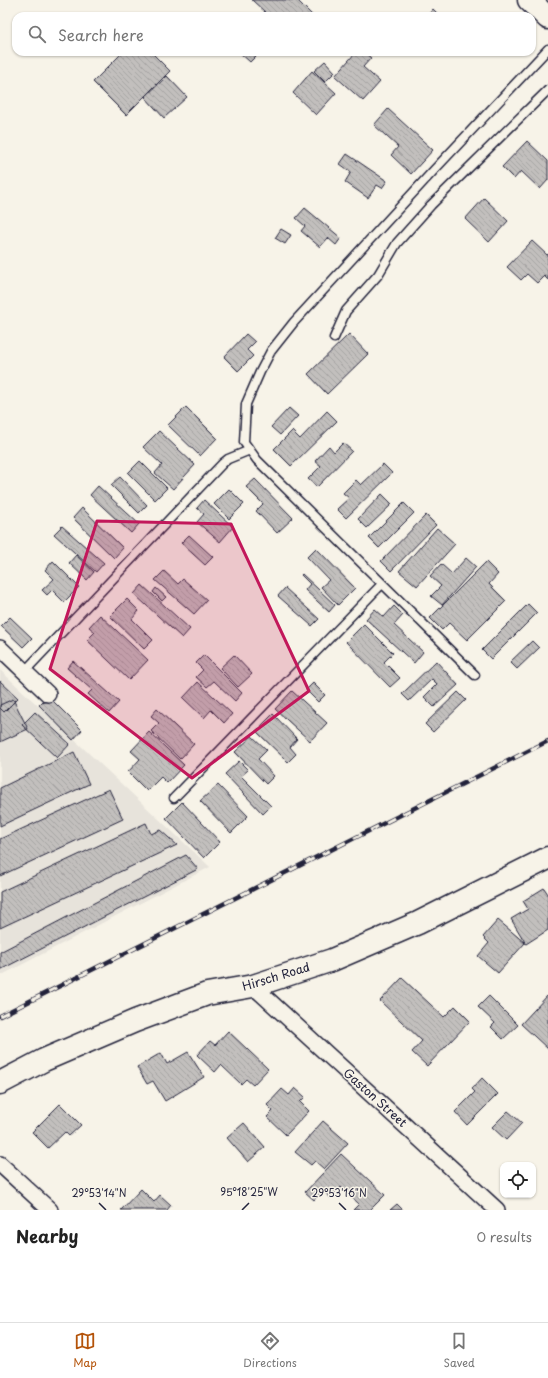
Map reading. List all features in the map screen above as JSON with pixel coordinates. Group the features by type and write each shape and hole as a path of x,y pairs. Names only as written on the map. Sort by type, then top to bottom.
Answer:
{"main road":[{"path":"529,0 548,18"},
{"name":"Hirsch Road","path":"0,1083 44,1060 135,1021 207,994 253,986 339,957 418,923 548,858"}],"street":[{"path":"0,648 48,694"},
{"name":"Gaston Street","path":"253,986 497,1210"},
{"path":"0,1164 50,1210"}],"lane":[{"path":"476,675 257,460 244,442 246,404 260,372 271,352 304,311 435,168 548,49"},
{"path":"334,338 346,311 378,275 397,243 431,205 548,90"},
{"path":"24,672 223,463 228,459 250,450"},
{"path":"174,798 382,584"}],"highlighted area":[{"path":"97,521 231,524 309,691 192,778 50,669"}],"shaded area":[{"path":"0,670 210,867 0,976"}],"building":[{"path":"252,0 297,0 309,12 265,12"},
{"path":"119,56 155,56 170,71 126,115 93,82"},
{"path":"243,56 256,56 250,62"},
{"path":"352,56 369,56 371,58 363,67 380,82 363,101 335,76"},
{"path":"325,61 335,72 325,82 314,71"},
{"path":"312,71 336,93 316,115 293,93"},
{"path":"167,76 187,97 164,118 145,97"},
{"path":"388,109 433,150 411,174 391,155 398,147 374,125"},
{"path":"527,141 548,161 548,180 540,189 521,171 514,179 502,167"},
{"path":"347,154 387,181 382,188 377,185 368,198 345,182 351,172 340,164"},
{"path":"484,198 508,221 489,242 465,219"},
{"path":"305,208 341,238 336,245 328,238 320,247 301,231 305,226 296,218"},
{"path":"281,229 291,235 285,244 275,238"},
{"path":"532,241 547,255 548,254 548,280 544,276 537,283 527,274 521,280 507,267"},
{"path":"246,334 255,342 247,350 253,356 238,371 224,357"},
{"path":"349,334 368,354 327,394 308,374"},
{"path":"186,407 217,438 200,456 168,425"},
{"path":"289,408 298,416 280,435 271,427"},
{"path":"327,411 337,421 291,466 274,449 292,431 300,439"},
{"path":"159,431 195,465 173,489 155,473 162,465 143,447"},
{"path":"343,443 352,451 317,487 308,479 321,466 315,461 329,446 334,452"},
{"path":"140,461 167,488 155,500 128,473"},
{"path":"383,464 392,473 346,518 337,509 349,498 343,493 356,480 361,485"},
{"path":"120,477 147,505 139,513 111,485"},
{"path":"255,479 293,518 277,533 256,511 263,504 246,487"},
{"path":"98,486 139,524 131,533 90,495"},
{"path":"229,489 244,504 229,519 214,504"},
{"path":"382,494 392,504 367,528 358,519"},
{"path":"204,500 233,527 220,542 197,522 204,514 197,508"},
{"path":"404,503 414,513 379,548 369,538"},
{"path":"82,508 123,548 114,558 73,518"},
{"path":"426,515 436,525 391,571 381,561"},
{"path":"62,526 104,563 96,572 54,534"},
{"path":"437,528 455,544 417,586 399,571"},
{"path":"189,535 213,557 205,565 181,543"},
{"path":"316,548 355,588 338,605 321,587 329,580 307,557"},
{"path":"76,555 94,572 87,580 69,563"},
{"path":"466,558 476,567 442,605 431,596 441,586 430,576 441,564 452,574"},
{"path":"53,561 79,587 64,602 52,590 47,595 42,590 54,579 45,570"},
{"path":"486,562 498,574 489,584 506,601 467,640 449,623 442,630 430,618"},
{"path":"164,571 178,584 183,579 207,600 194,614 155,580"},
{"path":"302,574 335,605 329,612 305,590 310,584 301,575"},
{"path":"142,585 190,629 182,638 134,594"},
{"path":"156,588 166,597 162,601 153,592"},
{"path":"285,588 319,619 312,626 278,596"},
{"path":"127,599 139,611 132,619 153,640 144,649 110,616"},
{"path":"528,604 537,613 491,659 482,650"},
{"path":"394,606 403,615 394,625 423,652 414,663 366,619 375,609 384,617"},
{"path":"100,615 148,660 129,680 87,640 95,632 89,627"},
{"path":"10,617 32,638 23,647 1,626"},
{"path":"364,624 393,653 384,662 400,678 390,687 346,642"},
{"path":"532,641 539,648 517,669 510,662"},
{"path":"204,655 242,693 235,701 214,681 207,687 196,677 203,670 196,663"},
{"path":"234,655 252,674 238,687 220,668"},
{"path":"73,661 119,702 109,713 88,694 92,690 67,668"},
{"path":"436,661 458,685 434,707 424,697 437,684 432,679 409,701 402,694"},
{"path":"0,681 18,698 4,712 0,708"},
{"path":"198,682 232,714 224,723 211,710 204,718 183,698"},
{"path":"313,683 325,695 318,702 306,690"},
{"path":"292,691 327,723 310,741 275,709"},
{"path":"458,692 466,700 433,732 425,724"},
{"path":"48,696 82,730 73,740 39,705"},
{"path":"13,699 28,729 0,742 0,705"},
{"path":"157,709 194,744 180,759 151,731 159,723 151,716"},
{"path":"35,712 70,744 57,758 22,725"},
{"path":"273,714 297,739 290,747 296,754 288,762 256,731"},
{"path":"149,732 184,765 167,783 161,777 147,791 128,772 140,759 131,751"},
{"path":"252,736 267,750 258,759 274,776 266,784 235,752"},
{"path":"74,752 89,784 0,826 0,788"},
{"path":"239,761 248,770 241,776 271,806 263,814 225,774"},
{"path":"218,785 248,816 231,833 200,801"},
{"path":"109,789 123,819 0,876 0,839"},
{"path":"182,802 220,842 204,858 166,818"},
{"path":"146,823 151,834 160,830 177,845 0,928 0,892"},
{"path":"186,855 198,869 0,970 0,952"},
{"path":"544,888 548,894 548,930 526,944 511,919 528,909 523,901"},
{"path":"498,920 525,943 498,973 478,956 489,943 483,937"},
{"path":"402,978 444,1017 455,1006 470,1021 427,1066 412,1052 422,1041 380,1001"},
{"path":"548,995 548,1049 521,1024"},
{"path":"489,996 518,1025 503,1039 491,1027 495,1023 478,1007"},
{"path":"228,1031 268,1069 253,1085 246,1079 241,1084 221,1065 215,1072 197,1055 210,1041 215,1045"},
{"path":"188,1052 204,1077 165,1101 153,1081 147,1084 137,1067 161,1053 167,1064"},
{"path":"482,1078 498,1094 467,1125 455,1112 475,1092 472,1089"},
{"path":"295,1088 305,1097 300,1102 309,1111 286,1135 267,1117 273,1111 267,1105 282,1089 289,1095"},
{"path":"60,1104 81,1125 69,1136 65,1132 48,1148 32,1132"},
{"path":"508,1111 522,1123 506,1140 492,1127"},
{"path":"323,1121 348,1143 324,1169 315,1161 311,1165 295,1152"},
{"path":"244,1123 265,1147 248,1162 227,1138"},
{"path":"341,1154 385,1195 370,1210 353,1210 359,1204 341,1187 331,1198 323,1191 314,1200 305,1192"},
{"path":"141,1189 154,1202 160,1195 171,1205 167,1210 121,1210"},
{"path":"397,1204 403,1210 390,1210"}],"railway":[{"path":"0,1016 548,741"}]}
